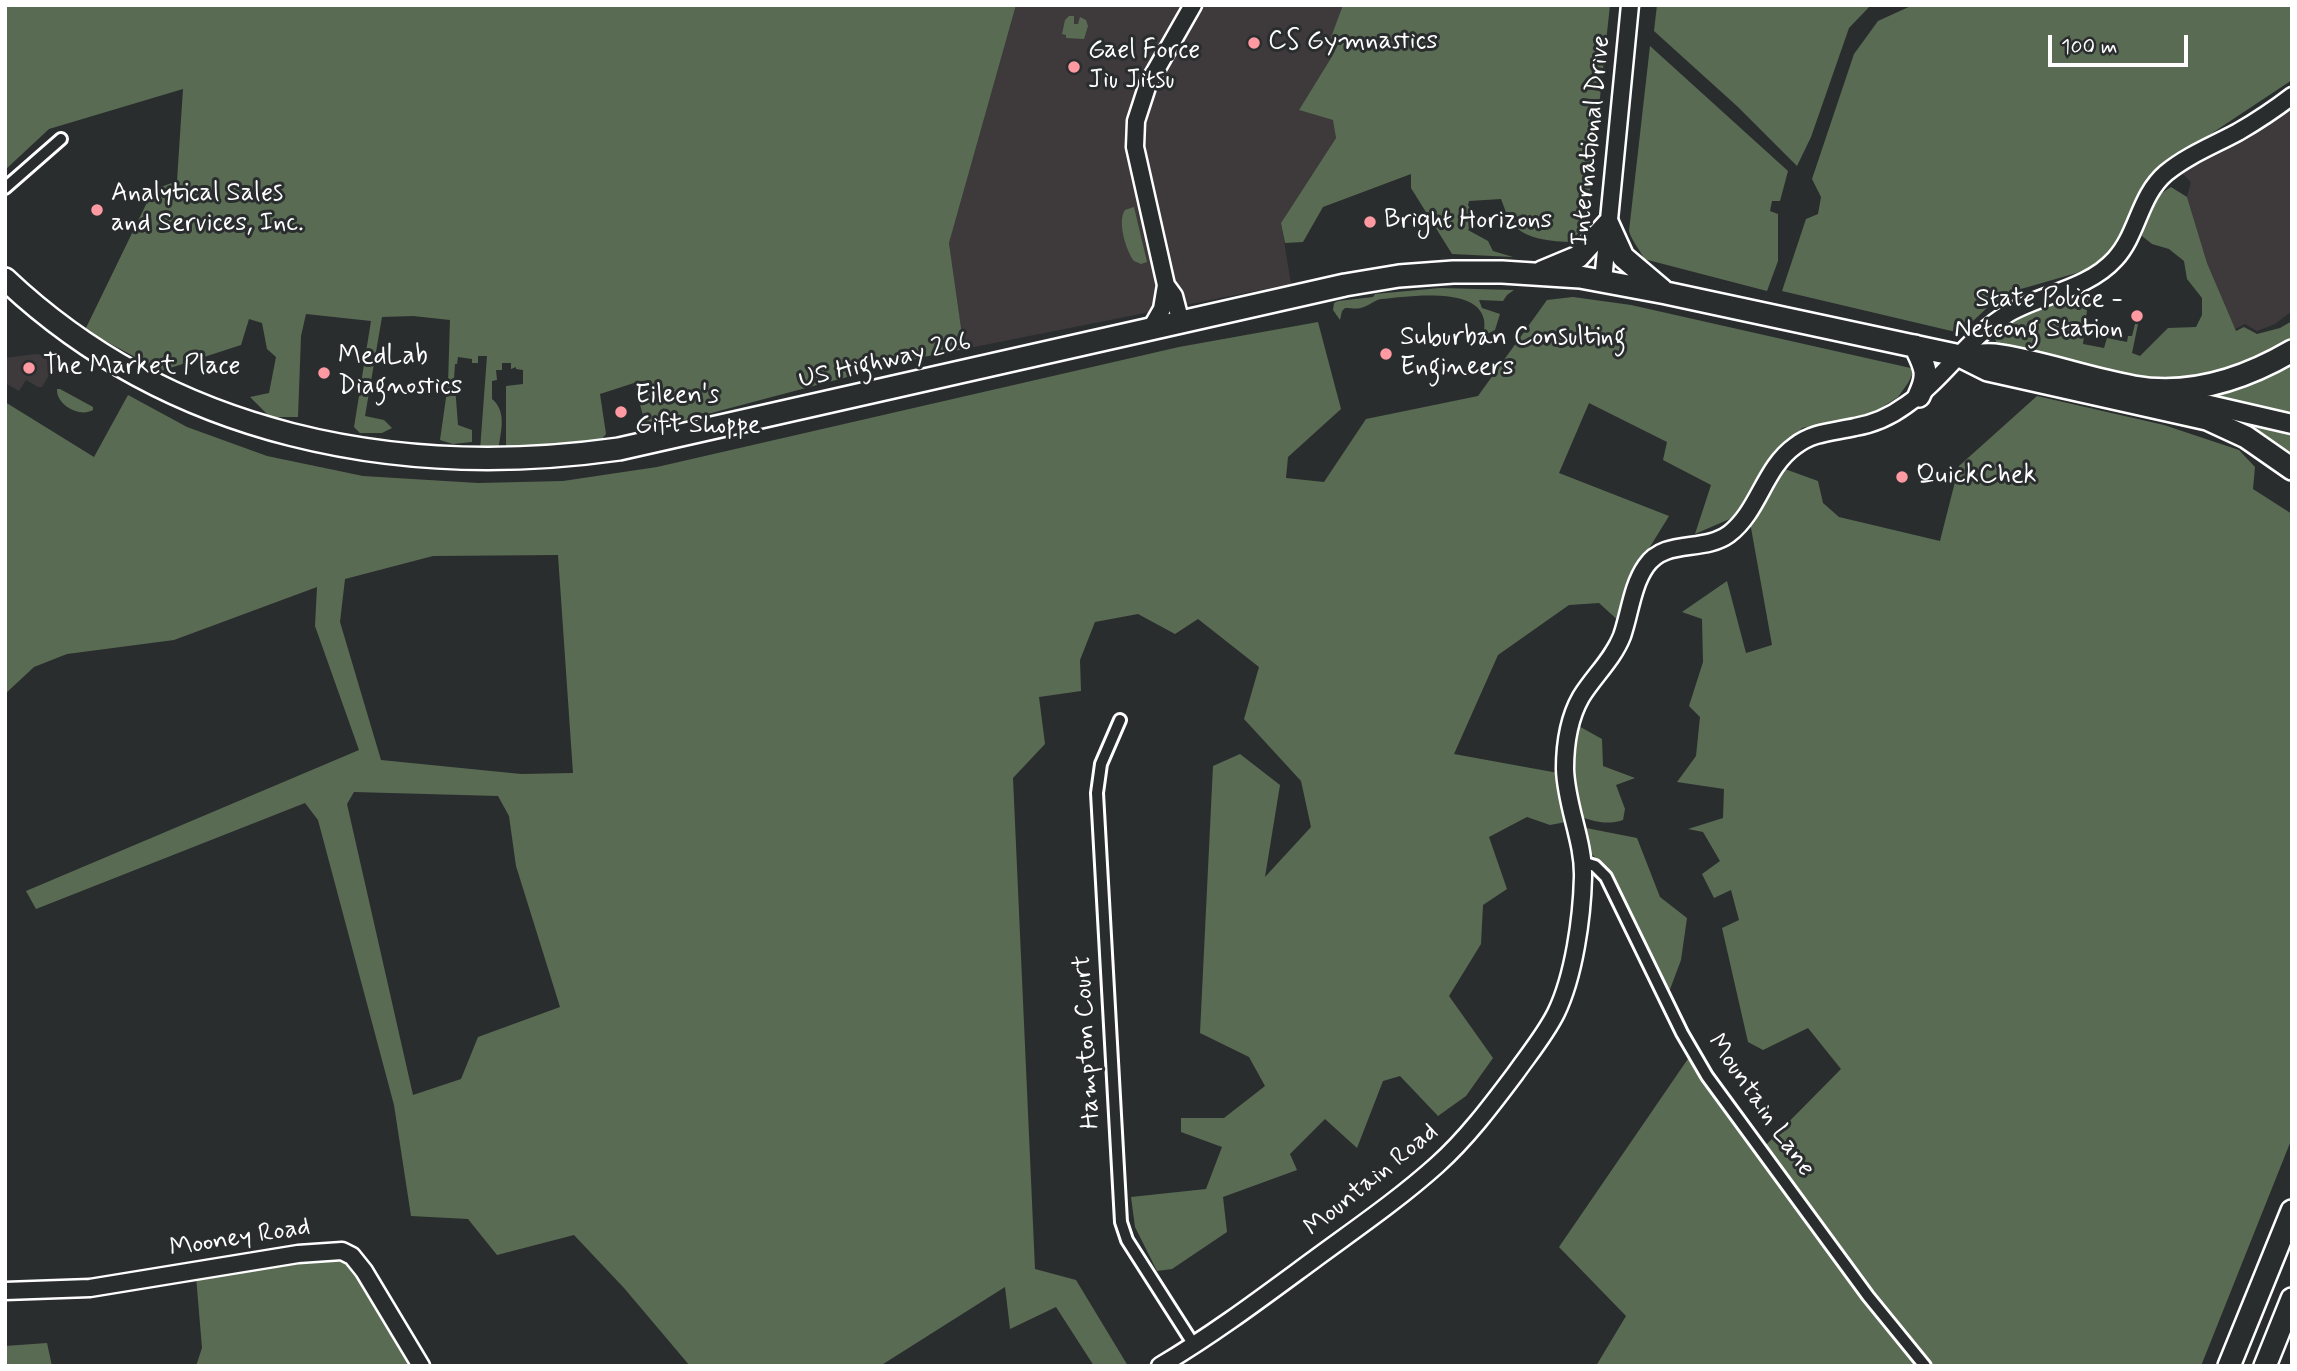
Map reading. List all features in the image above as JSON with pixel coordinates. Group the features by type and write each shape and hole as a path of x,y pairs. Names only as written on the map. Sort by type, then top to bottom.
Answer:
{"highway":[{"path":"1537,274 1578,257 1608,224 1623,257 1666,293"},
{"name":"US Highway 206","path":"5,279 35,306 110,361 209,409 263,427 333,444 377,452 467,459 544,458 629,448 1338,287 1399,276 1452,272 1537,274 1603,281 1960,356"},
{"path":"1915,346 1926,371 1919,396"},
{"path":"1960,356 1992,355 2134,387 2184,389 2228,381 2248,374 2292,351"},
{"path":"1960,356 1988,370 2207,419 2246,437 2292,469"},
{"path":"2229,1366 2292,1205"},
{"path":"2265,1366 2292,1299"}],"main road":[{"path":"2134,387 2292,425"}],"street":[{"path":"1150,330 1162,309 1166,285 1139,168 1135,128 1145,90 1193,5"},
{"name":"International Drive","path":"1603,281 1630,5"},
{"name":"Mountain Road","path":"1160,1366 1243,1312 1412,1186 1463,1140 1534,1048 1558,1006 1568,974 1580,915 1583,862 1566,793 1566,741 1581,698 1618,644 1646,565 1665,550 1700,545 1728,535 1751,510 1782,458 1798,443 1821,433 1854,428 1879,420 1899,410 1919,396 2004,316 2105,269 2123,249 2145,199 2160,178 2201,150 2255,122 2292,96"},
{"path":"5,188 61,139"},
{"path":"1166,285 1174,296 1181,323"},
{"name":"Hampton Court","path":"1120,720 1101,764 1097,793 1121,1222 1127,1240 1194,1345"},
{"name":"Mountain Lane","path":"1583,862 1595,866 1606,877 1682,1033 1707,1076 1868,1296 1925,1366"},
{"name":"Mooney Road","path":"5,1292 90,1288 298,1254 339,1250 352,1256 364,1270 421,1366"}],"shaded area":[{"path":"1016,5 1343,5 1331,37 1331,58 1299,110 1334,120 1336,138 1281,223 1291,284 964,349 949,243"},
{"path":"2292,103 2292,311 2275,324 2257,331 2245,324 2235,329 2207,263 2187,197 2191,182 2182,173"},
{"name":"The Market Place","path":"36,354 56,363 42,387 26,380 19,391 5,383 5,358"}],"green space":[{"path":"5,5 1016,5 949,243 964,349 923,357 647,430 634,383 600,394 606,434 601,440 532,453 506,452 506,386 523,384 523,370 516,367 511,369 511,363 502,363 502,370 496,370 497,380 492,381 492,399 500,410 501,417 498,452 480,450 487,356 478,356 478,363 472,363 472,359 458,357 454,379 448,384 450,320 413,316 382,317 365,416 384,420 392,428 382,433 360,433 354,427 371,321 306,314 301,336 298,417 270,417 250,397 269,393 276,357 267,349 262,323 249,319 241,345 161,371 85,330 153,190 177,181 183,89 49,129 5,170"},
{"path":"1343,5 1610,5 1586,227 1568,242 1544,240 1528,235 1515,226 1501,199 1469,201 1468,205 1475,218 1468,230 1488,241 1493,251 1513,257 1452,254 1411,188 1411,174 1323,207 1303,242 1285,243 1281,223 1336,138 1333,120 1299,110 1331,58 1331,37"},
{"path":"1657,5 1871,5 1849,28 1811,137 1797,166 1738,107 1654,31"},
{"path":"1913,5 2292,5 2292,80 2158,169 2132,211 2116,246 2087,270 2021,289 1988,307 1960,333 1782,291 1806,219 1818,214 1821,197 1812,179 1854,54 1878,21"},
{"path":"1074,16 1074,24 1078,24 1080,17 1086,20 1088,26 1084,39 1066,38 1066,35 1062,34 1065,20"},
{"path":"1650,46 1788,171 1780,201 1772,201 1770,211 1778,214 1778,261 1767,291 1644,259 1632,239 1629,231"},
{"path":"2171,187 2187,197 2207,263 2236,331 2244,327 2257,334 2280,328 2292,321 2292,340 2243,364 2243,370 2182,383 2124,376 1998,345 1996,332 2018,315 2090,284 2083,344 2104,348 2107,338 2127,342 2128,336 2132,336 2135,324 2138,324 2132,353 2140,356 2168,328 2196,327 2202,315 2202,298 2187,279 2184,261 2169,249 2152,244 2142,236 2154,202"},
{"path":"1134,207 1147,262 1141,264 1131,256 1122,228 1125,210"},
{"path":"1440,288 1514,290 1503,301 1479,300 1482,308 1500,314 1495,330 1483,336 1484,320 1479,309 1455,297 1381,299 1360,308 1345,308 1340,320 1333,310 1334,303 1338,301 1373,297 1375,294"},
{"path":"1573,297 1631,305 1915,369 1898,397 1873,413 1802,428 1771,464 1818,481 1823,503 1839,517 1940,541 1959,466 2037,396 2164,425 2239,450 2255,467 2253,489 2292,514 2292,1138 2201,1366 1596,1366 1626,1316 1559,1247 1694,1050 1763,1148 1841,1069 1808,1028 1763,1050 1748,1042 1722,928 1739,920 1731,890 1714,898 1702,874 1720,861 1703,832 1688,829 1723,818 1724,789 1677,782 1696,756 1700,717 1689,706 1703,662 1702,619 1682,612 1727,581 1746,653 1772,645 1748,511 1695,534 1711,485 1663,460 1667,442 1589,403 1559,473 1669,516 1632,576 1621,623 1599,603 1569,605 1498,655 1454,754 1558,773 1566,822 1550,825 1527,817 1489,837 1507,889 1483,905 1481,944 1449,996 1493,1058 1466,1096 1438,1116 1400,1076 1383,1081 1357,1148 1325,1119 1290,1154 1297,1170 1223,1197 1227,1232 1172,1269 1157,1271 1135,1227 1131,1197 1206,1189 1222,1147 1181,1132 1181,1118 1224,1118 1265,1086 1249,1057 1200,1033 1213,766 1240,754 1280,785 1265,877 1311,827 1301,781 1244,719 1259,667 1198,619 1175,634 1138,614 1095,622 1080,660 1081,691 1039,697 1045,744 1013,778 1035,1269 1076,1280 1128,1366 1094,1366 1056,1307 1010,1329 1005,1287 880,1366 690,1366 624,1288 574,1235 497,1255 468,1219 411,1216 394,1105 318,820 305,803 36,909 26,891 359,750 315,626 317,587 174,640 67,654 34,667 5,694 5,402 94,457 128,395 187,427 267,456 363,476 478,483 563,481 657,467 1179,347 1318,322 1341,409 1288,457 1286,478 1324,482 1366,419 1478,396 1547,300","holes":["558,555 573,773 521,774 381,760 340,622 345,579 433,556","354,792 498,796 509,816 516,866 560,1007 478,1037 461,1079 413,1095 347,804"]},
{"path":"2292,358 2292,418 2191,394"},
{"path":"448,384 455,386 458,425 472,430 472,442 453,444 440,440"},
{"path":"57,389 93,407 93,410 82,412 70,408 60,400"},
{"path":"2211,413 2292,431 2292,462"},
{"path":"1575,724 1602,739 1603,766 1635,778 1616,785 1625,809 1623,820 1601,822 1579,816 1571,769"},
{"path":"1581,827 1637,838 1660,897 1687,918 1681,960 1669,992 1613,876 1584,846"},
{"path":"341,1257 356,1270 414,1366 196,1366 202,1348 196,1276"},
{"path":"47,1343 52,1366 5,1366 5,1346"}],"place":[{"name":"CS Gymnastics","path":"1254,43"},
{"name":"Gael Force Jiu Jitsu","path":"1074,67"},
{"name":"Analytical Sales and Services, Inc.","path":"97,210"},
{"name":"Bright Horizons","path":"1370,222"},
{"name":"State Police - Netcong Station","path":"2137,316"},
{"name":"Suburban Consulting Engineers","path":"1386,354"},
{"name":"The Market Place","path":"29,368"},
{"name":"MedLab Diagnostics","path":"324,373"},
{"name":"Eileen's Gift Shoppe","path":"621,412"},
{"name":"QuickChek","path":"1902,477"}]}
